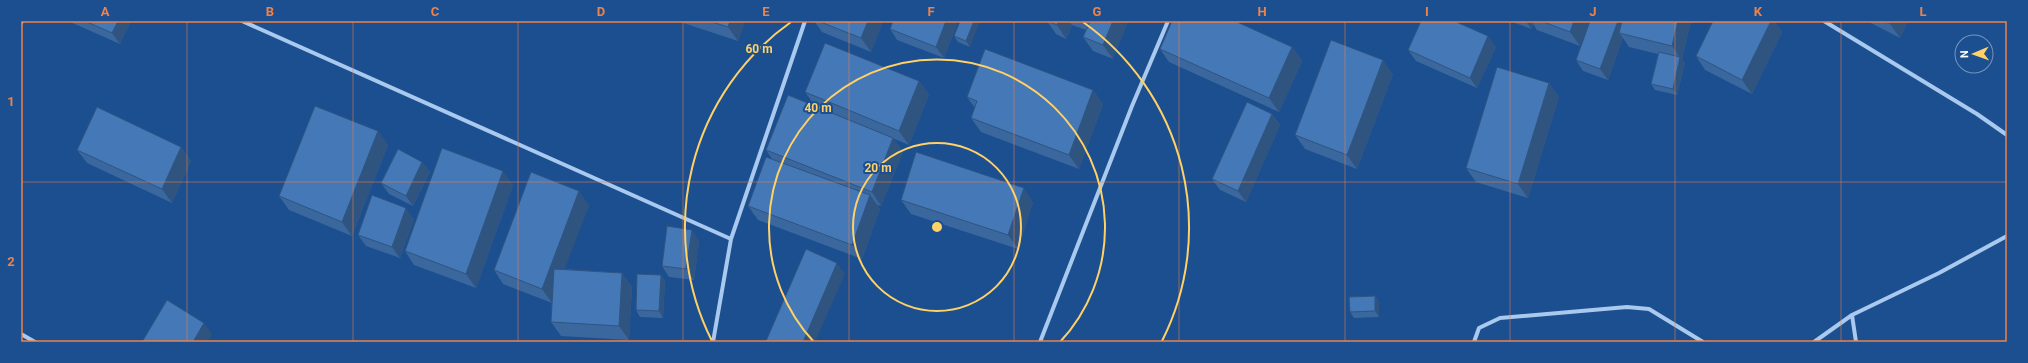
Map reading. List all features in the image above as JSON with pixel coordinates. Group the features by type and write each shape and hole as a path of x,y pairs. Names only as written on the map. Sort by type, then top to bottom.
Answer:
{"street":[{"path":"242,21 731,238"},
{"path":"714,342 731,238 805,21"},
{"path":"1040,342 1110,162 1168,21"},
{"path":"1824,21 1977,114 2007,135"},
{"path":"1814,342 1852,315 1939,273 2007,236"},
{"path":"1474,342 1479,328 1500,318 1627,307 1649,309 1703,342"},
{"path":"1852,315 1856,342"},
{"path":"21,334 35,342"}],"building":[{"path":"85,21 118,21 112,33"},
{"path":"709,21 730,21 728,27"},
{"path":"818,21 868,21 861,38"},
{"path":"893,21 946,21 936,47 890,29"},
{"path":"960,21 974,21 966,41 954,36"},
{"path":"1048,21 1058,21 1057,25"},
{"path":"1088,21 1113,21 1103,45 1083,37 1090,22"},
{"path":"1172,21 1235,21 1292,47 1269,98 1160,49"},
{"path":"1421,21 1454,21 1488,36 1470,78 1408,50"},
{"path":"1541,21 1574,21 1570,32"},
{"path":"1590,21 1618,21 1600,69 1576,60"},
{"path":"1622,21 1678,21 1672,46 1619,33"},
{"path":"1713,21 1771,21 1742,80 1696,56"},
{"path":"1884,21 1891,21 1890,24"},
{"path":"1331,40 1383,60 1347,155 1295,135"},
{"path":"825,43 919,81 899,131 805,92"},
{"path":"985,49 1093,90 1069,155 971,118 977,101 967,97"},
{"path":"1659,52 1680,57 1673,89 1651,84"},
{"path":"1497,67 1549,83 1518,184 1466,168"},
{"path":"788,95 893,138 872,192 766,150"},
{"path":"1247,102 1272,114 1238,191 1212,179"},
{"path":"315,106 378,131 342,222 279,196"},
{"path":"97,107 181,147 162,189 77,150"},
{"path":"442,148 503,171 466,274 405,251"},
{"path":"398,149 422,162 406,196 381,183"},
{"path":"916,152 1024,188 1008,235 901,200"},
{"path":"766,157 870,195 852,245 748,206"},
{"path":"531,172 579,191 542,289 494,270"},
{"path":"372,195 406,208 392,247 358,235"},
{"path":"667,226 692,230 686,269 662,266"},
{"path":"806,249 837,263 803,342 767,342 766,341"},
{"path":"554,269 622,273 619,326 551,322"},
{"path":"637,274 661,275 659,311 636,310"},
{"path":"1375,296 1375,311 1350,312 1349,297"},
{"path":"167,300 204,323 193,342 142,342"}]}
